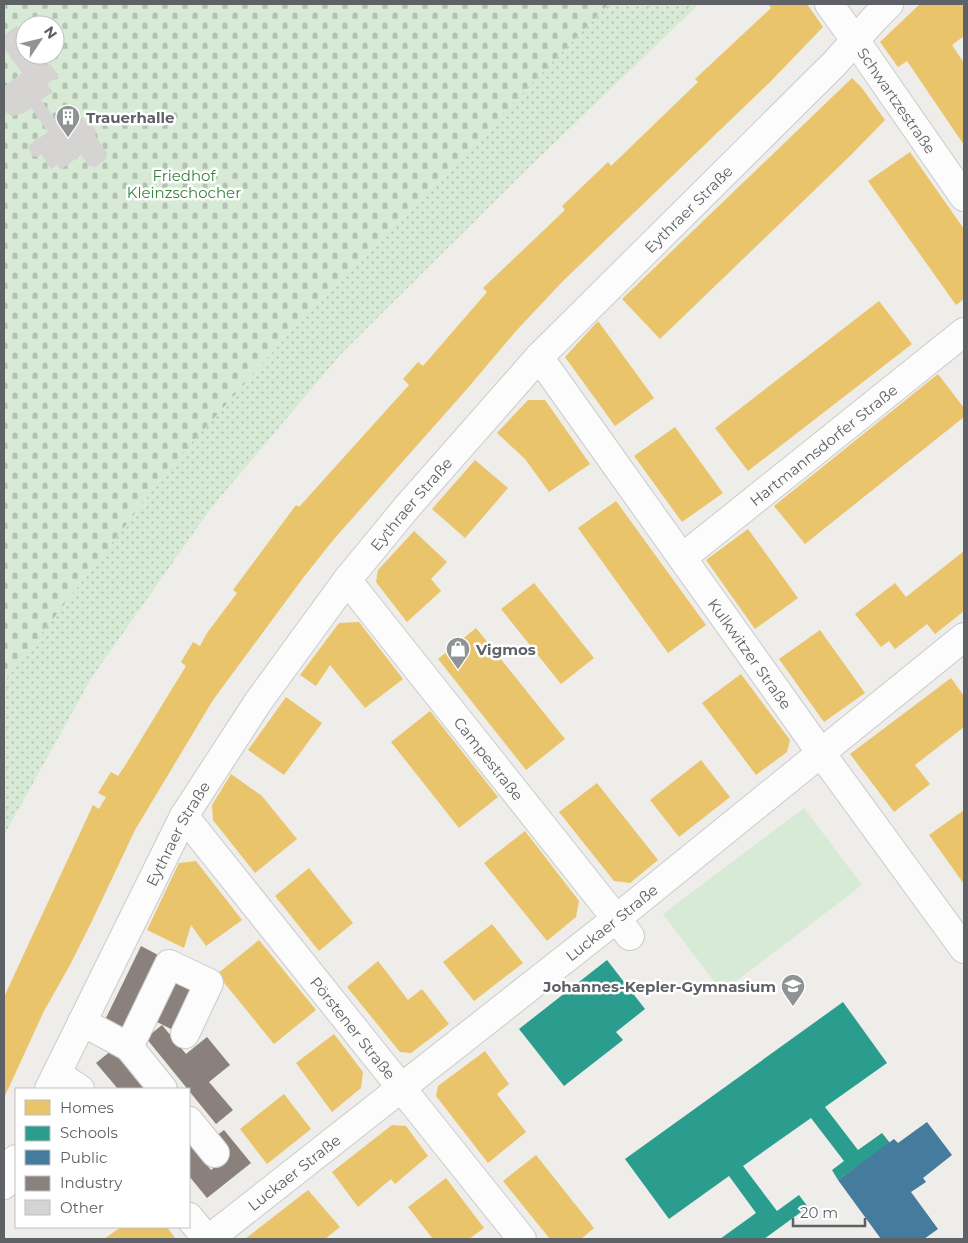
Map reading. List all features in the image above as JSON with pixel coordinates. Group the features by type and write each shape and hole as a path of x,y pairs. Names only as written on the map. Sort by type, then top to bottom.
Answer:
{"street":[{"name":"Schwartzestraße","path":"829,4 964,197"},
{"name":"Eythraer Straße","path":"53,1082 184,816 258,702 347,580 407,507 539,357 834,64 889,4"},
{"name":"Hartmannsdorfer Straße","path":"682,558 964,332"},
{"name":"Kulkwitzer Straße","path":"539,357 821,753 964,949"},
{"name":"Campestraße","path":"347,580 623,927"},
{"name":"Luckaer Straße","path":"208,1239 402,1087 623,927 821,753 964,638"},
{"name":"Pörstener Straße","path":"184,816 522,1239"},
{"path":"129,1047 169,964 209,984 186,1034"},
{"path":"82,1022 129,1047 162,1088"},
{"path":"53,1082 76,1088"},
{"path":"190,1122 215,1153"},
{"path":"4,1185 15,1161"},
{"path":"190,1218 208,1239"}],"green space":[{"name":"Friedhof Kleinzschocher","path":"4,4 609,4 296,326 4,682"},
{"path":"609,4 699,4 526,170 340,355 211,508 92,677 4,835 4,682 173,464 296,326"},
{"path":"804,808 862,885 722,992 663,914"}],"building: Homes":[{"path":"768,4 807,4 823,27 771,81 562,282 516,331 334,539 303,578 213,700 135,830 70,965 44,1011 4,1098 4,997 93,805 99,809 106,797 98,793 111,772 118,776 126,764 186,666 181,662 193,642 200,646 207,633 237,593 233,590 296,505 299,507 409,385 403,379 418,362 423,366 487,292 483,288 565,210 562,206 608,162 611,166 698,82 695,79 771,8"},
{"path":"920,4 964,4 964,36 952,45 964,63 964,145 907,61 898,67 880,42"},
{"path":"852,78 862,88 885,120 660,339 622,299"},
{"path":"910,152 964,229 964,299 956,305 868,181"},
{"path":"879,301 912,344 748,471 715,428"},
{"path":"598,321 654,398 615,426 565,357"},
{"path":"938,374 964,408 964,417 805,544 774,506"},
{"path":"528,400 545,400 590,464 549,492 525,459 497,433"},
{"path":"675,427 723,493 682,522 634,456"},
{"path":"475,460 508,488 465,538 432,509"},
{"path":"616,501 706,625 668,653 578,528"},
{"path":"748,529 798,598 755,629 706,560"},
{"path":"414,531 447,562 431,579 441,591 407,622 376,582 378,570"},
{"path":"964,551 964,611 935,634 927,624 895,649 889,641 881,647 855,614 895,583 906,597"},
{"path":"534,583 594,658 561,684 501,609"},
{"path":"359,622 403,679 365,708 330,665 316,686 300,675 339,623"},
{"path":"476,628 565,739 526,770 438,659"},
{"path":"820,630 865,693 824,722 779,659"},
{"path":"741,674 790,740 787,752 756,775 702,703"},
{"path":"951,678 964,696 964,727 915,765 930,784 894,812 850,754"},
{"path":"286,697 322,723 284,775 248,750"},
{"path":"430,711 498,797 459,828 391,742"},
{"path":"701,760 730,797 679,837 650,800"},
{"path":"231,774 262,796 297,839 255,873 213,820 212,805"},
{"path":"597,783 658,860 630,883 614,881 559,812"},
{"path":"964,810 964,884 929,835"},
{"path":"525,831 579,901 576,917 547,941 484,863"},
{"path":"196,861 242,920 206,946 191,925 184,948 147,930 179,863"},
{"path":"309,868 353,923 319,951 275,896"},
{"path":"492,924 523,963 474,1001 443,962"},
{"path":"259,940 316,1010 274,1044 217,974"},
{"path":"378,961 408,1000 422,989 449,1024 411,1053 400,1052 347,987"},
{"path":"334,1034 363,1072 361,1088 332,1112 296,1063"},
{"path":"485,1051 509,1084 497,1094 526,1132 488,1163 436,1096 438,1086"},
{"path":"284,1094 311,1129 267,1164 240,1129"},
{"path":"392,1125 406,1126 428,1156 395,1184 391,1179 358,1207 332,1172"},
{"path":"536,1155 594,1228 581,1239 550,1239 503,1181"},
{"path":"446,1178 484,1228 469,1239 433,1239 408,1207"},
{"path":"308,1190 340,1227 325,1239 245,1239"},
{"path":"120,1228 168,1228 175,1238 174,1239 104,1239"}],"building: Schools":[{"path":"607,960 645,1009 616,1032 623,1040 564,1086 519,1029"},
{"path":"843,1002 887,1063 825,1107 858,1150 882,1133 890,1143 838,1180 832,1170 844,1161 811,1118 743,1166 777,1211 799,1195 808,1207 764,1239 720,1239 756,1213 729,1176 669,1219 625,1159"}],"building: Public":[{"path":"927,1122 952,1155 923,1178 926,1182 911,1192 938,1229 924,1239 881,1239 838,1180 894,1139 898,1143"}],"building: Industry":[{"path":"141,946 160,956 123,1030 105,1020"},
{"path":"178,976 198,986 175,1031 155,1021"},
{"path":"162,1025 186,1054 207,1037 230,1065 209,1082 233,1110 216,1124 190,1092 190,1088 187,1088 146,1038"},
{"path":"112,1050 143,1088 117,1088 96,1063"},
{"path":"224,1130 251,1163 207,1198 190,1177 190,1144 211,1170 227,1157 212,1139"}],"building: Other":[{"path":"15,27 15,63 4,48 4,35"},
{"path":"16,65 51,65 59,76 47,84 53,92 41,100 59,124 74,113 79,114 86,122 89,120 97,133 95,135 107,153 106,159 96,167 89,166 81,155 60,170 57,165 51,169 41,154 38,157 33,156 29,150 29,145 48,132 31,108 24,113 12,116 4,111 4,87 22,73"}],"place":[{"name":"Trauerhalle","path":"68,138"},
{"name":"Vigmos","path":"458,670"},
{"name":"Johannes-Kepler-Gymnasium","path":"793,1007"}]}
